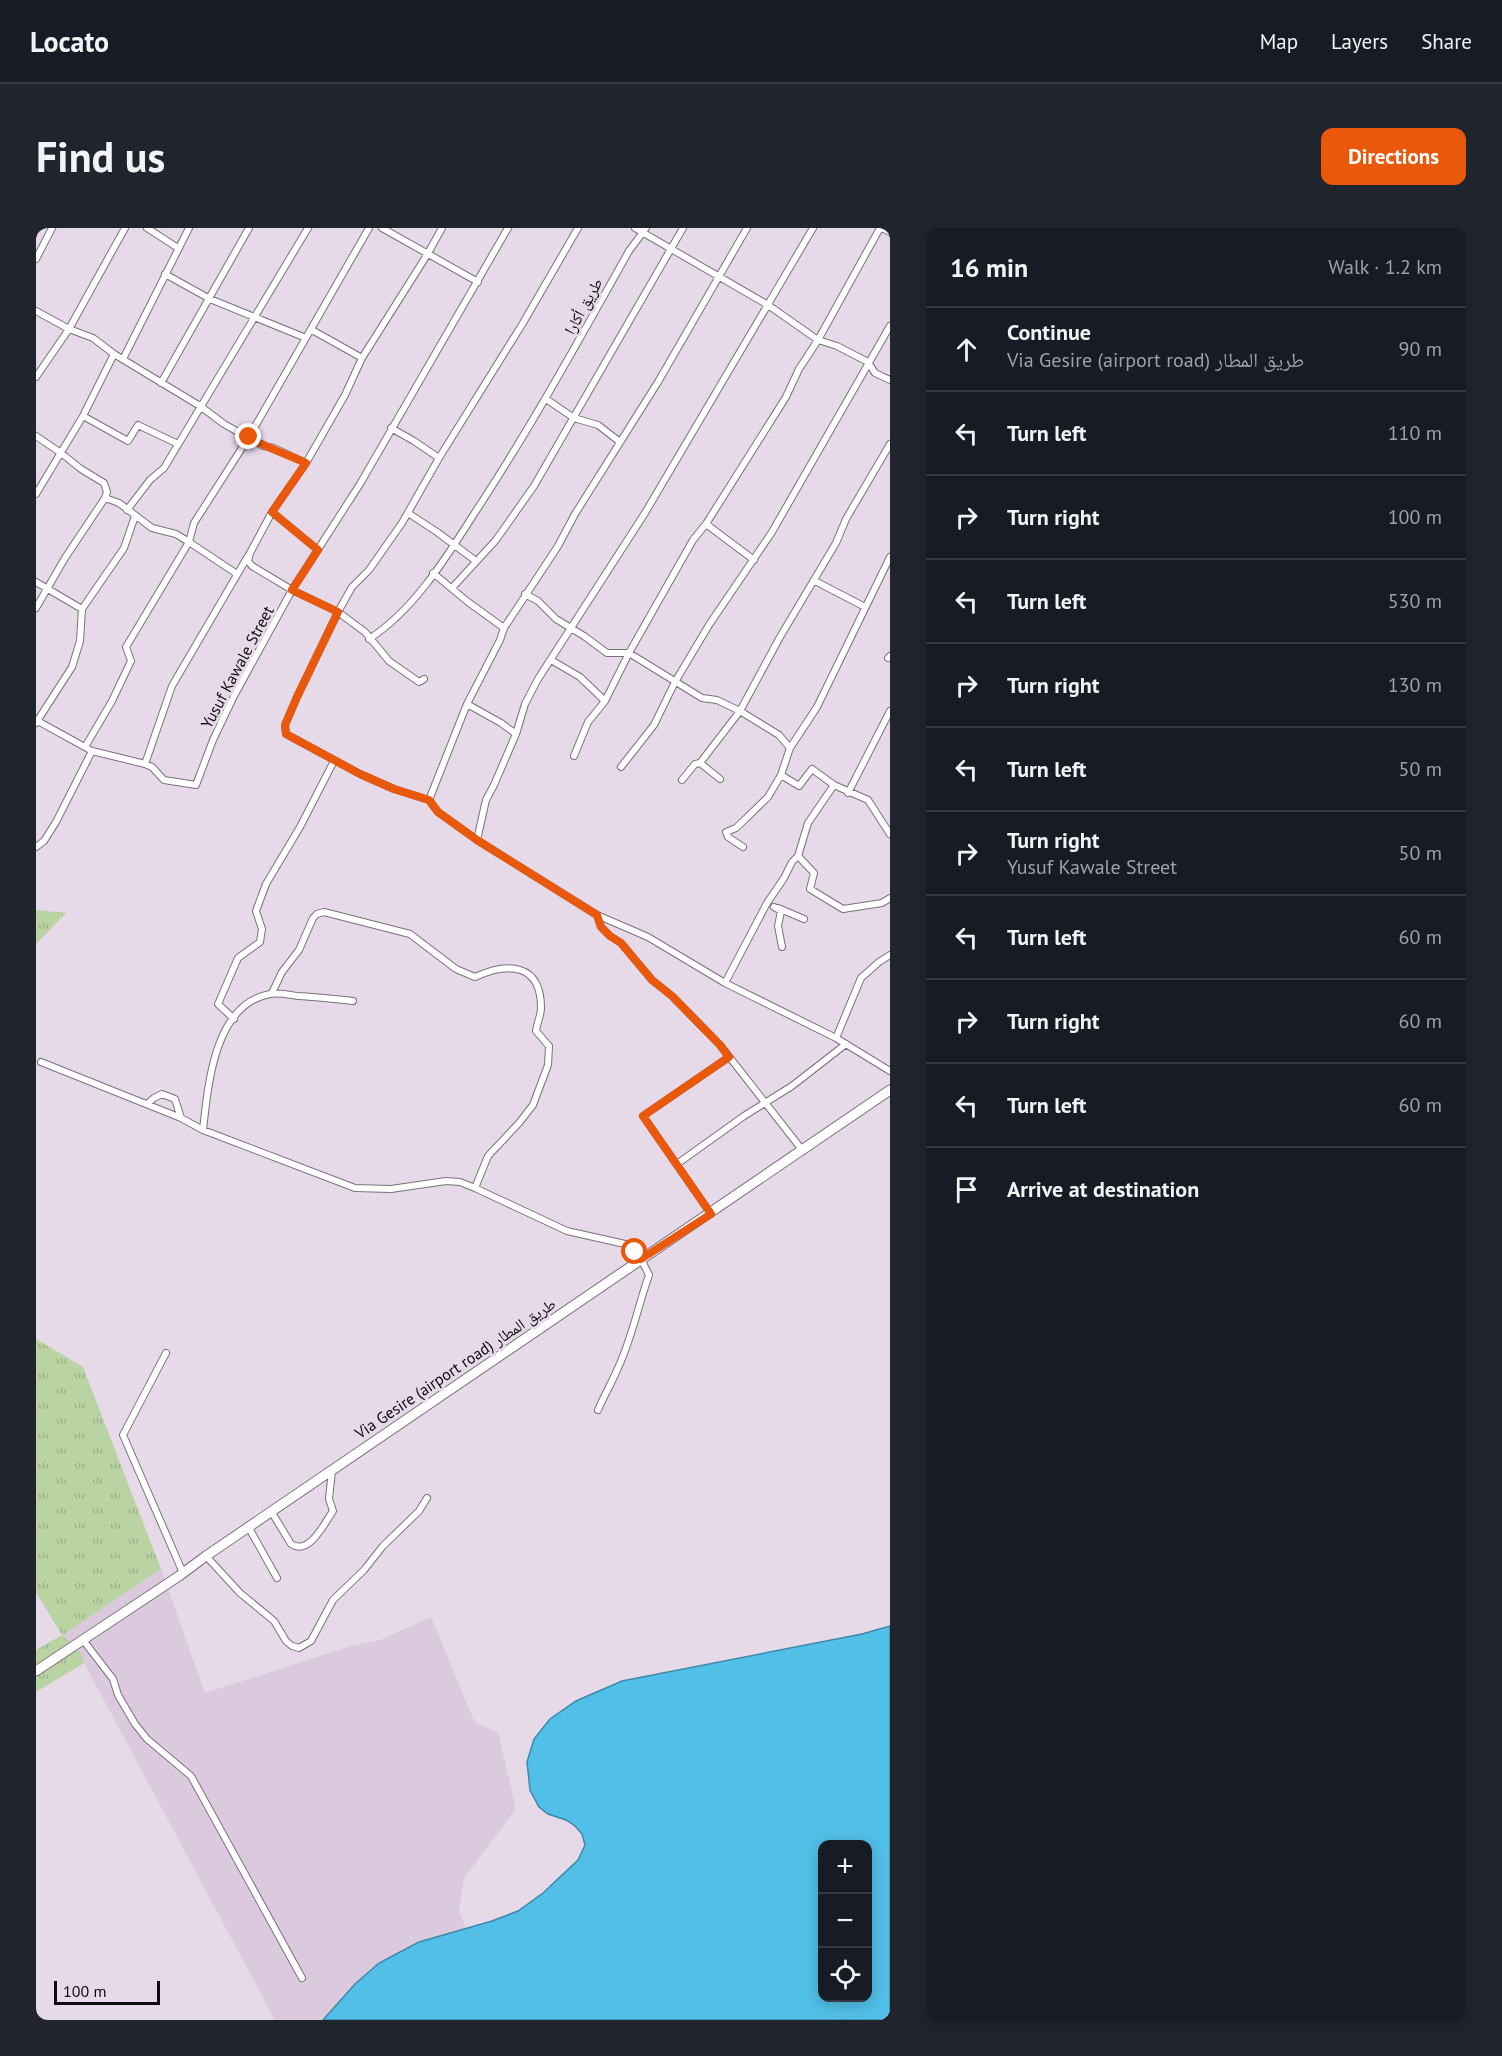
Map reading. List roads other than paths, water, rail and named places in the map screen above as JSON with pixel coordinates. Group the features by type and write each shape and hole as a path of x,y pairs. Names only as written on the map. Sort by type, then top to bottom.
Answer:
{"main road":[{"name":"Via Gesire (airport road) طريق المطار","path":"36,1671 641,1259 711,1214 890,1090"}],"street":[{"path":"36,259 52,228"},
{"path":"36,377 69,329 125,228"},
{"path":"147,228 178,248"},
{"path":"123,359 189,228"},
{"path":"161,383 249,228"},
{"path":"127,510 150,480 164,468 308,228"},
{"path":"84,747 112,701 131,662 126,646 189,542 194,523 249,437 369,228"},
{"path":"382,228 478,282"},
{"path":"145,764 172,686 272,512 306,463 345,395 362,358 442,228"},
{"name":"Yusuf Kawale Street","path":"36,721 92,751 152,767 164,780 196,785 213,740 234,696 292,590 360,484 508,228"},
{"path":"578,228 408,513 369,570 352,587 297,697 285,730 286,734 394,789 429,800 438,812 477,840 597,915 648,937 725,983 836,1038 890,1071"},
{"path":"635,228 645,230 672,249 768,305 818,340 837,346 868,362 875,373 890,380"},
{"path":"452,588 496,540 516,513 574,418 682,228"},
{"path":"429,800 467,704 504,628 558,546 568,525 658,382 747,228"},
{"path":"477,840 486,800 516,734 525,704 538,679 645,513 813,228"},
{"path":"574,756 588,722 605,701 629,653 693,540 706,524 786,397 799,369 818,340 881,228 890,232"},
{"name":"طريق أكارا","path":"369,639 407,607 454,545 503,471 629,251 645,230"},
{"path":"165,274 210,299 306,338"},
{"path":"36,311 69,329 93,338 114,354 200,406 224,424 263,446 274,448 306,463"},
{"path":"621,767 654,725 675,682 709,625 772,532 890,326"},
{"path":"312,330 362,358"},
{"path":"36,494 83,416 114,354"},
{"path":"546,399 574,418 598,425 620,442"},
{"path":"83,416 128,441 138,425 178,444"},
{"path":"391,428 439,458"},
{"path":"36,436 104,483 106,492 105,498 65,558 36,608"},
{"path":"681,780 695,764 700,763 741,711 780,637 815,581 846,519 890,444"},
{"path":"105,498 119,503 152,528 176,534 237,574"},
{"path":"272,512 318,550"},
{"path":"408,513 476,561"},
{"path":"36,721 72,667 80,641 82,609 124,548 135,516"},
{"path":"706,524 754,560"},
{"path":"250,553 248,561 252,566 292,590 338,612 365,632 389,661 419,682 424,679"},
{"path":"743,847 728,837 726,832 736,828 768,797 781,775 790,748 817,707 890,557"},
{"path":"433,573 504,628"},
{"path":"815,581 865,608"},
{"path":"36,582 82,609"},
{"path":"525,594 538,601 556,619 608,653 629,653 702,698 717,699 741,711 779,735 790,748"},
{"path":"551,660 580,677 605,701"},
{"path":"467,704 516,734"},
{"path":"848,792 890,711"},
{"path":"36,847 44,841 56,822 92,751"},
{"path":"234,1019 218,1004 238,958 260,942 262,928 256,911 266,884 300,827 334,760"},
{"path":"700,763 720,779"},
{"path":"781,775 799,786 813,769 834,786 868,800 890,834"},
{"path":"725,983 767,903 798,856 808,823 834,786"},
{"path":"798,856 814,873 810,889 843,909 882,903 890,898"},
{"path":"767,903 781,911 778,926 782,947"},
{"path":"774,907 804,919"},
{"path":"272,993 282,972 299,950 313,918 324,912 410,934 456,969 475,977 498,968 514,968 525,971 533,978 540,992 542,1011 536,1030 549,1046 548,1065 532,1105 519,1123 488,1156 476,1188"},
{"path":"597,915 601,927 621,943 652,980 672,996 720,1045 803,1151"},
{"path":"836,1038 861,978 890,955"},
{"path":"203,1130 209,1078 222,1036 248,1004 272,993 353,1001"},
{"path":"677,1164 765,1102 792,1086 846,1044"},
{"path":"711,1214 643,1116 729,1057"},
{"path":"41,1062 181,1118 203,1130 355,1188 391,1189 446,1181 460,1182 567,1231 625,1244 641,1259 649,1275 639,1313 619,1368 598,1410"},
{"path":"147,1104 162,1094 175,1099 181,1118"},
{"path":"166,1353 123,1435 183,1573"},
{"path":"271,1511 291,1544 296,1547 308,1544 333,1511 329,1499 332,1470"},
{"path":"206,1556 240,1593 274,1621 292,1647 299,1648 311,1641 333,1600 414,1516 427,1498"},
{"path":"249,1528 277,1578"},
{"path":"83,1640 113,1679 118,1695 135,1724 147,1739 190,1776 302,1978"}],"water":[{"path":"890,1626 890,2020 323,2020 355,1984 379,1963 419,1942 518,1911 543,1893 578,1860 585,1845 582,1834 566,1820 548,1814 539,1807 530,1790 527,1762 534,1739 550,1719 576,1701 622,1681 862,1634"}]}
